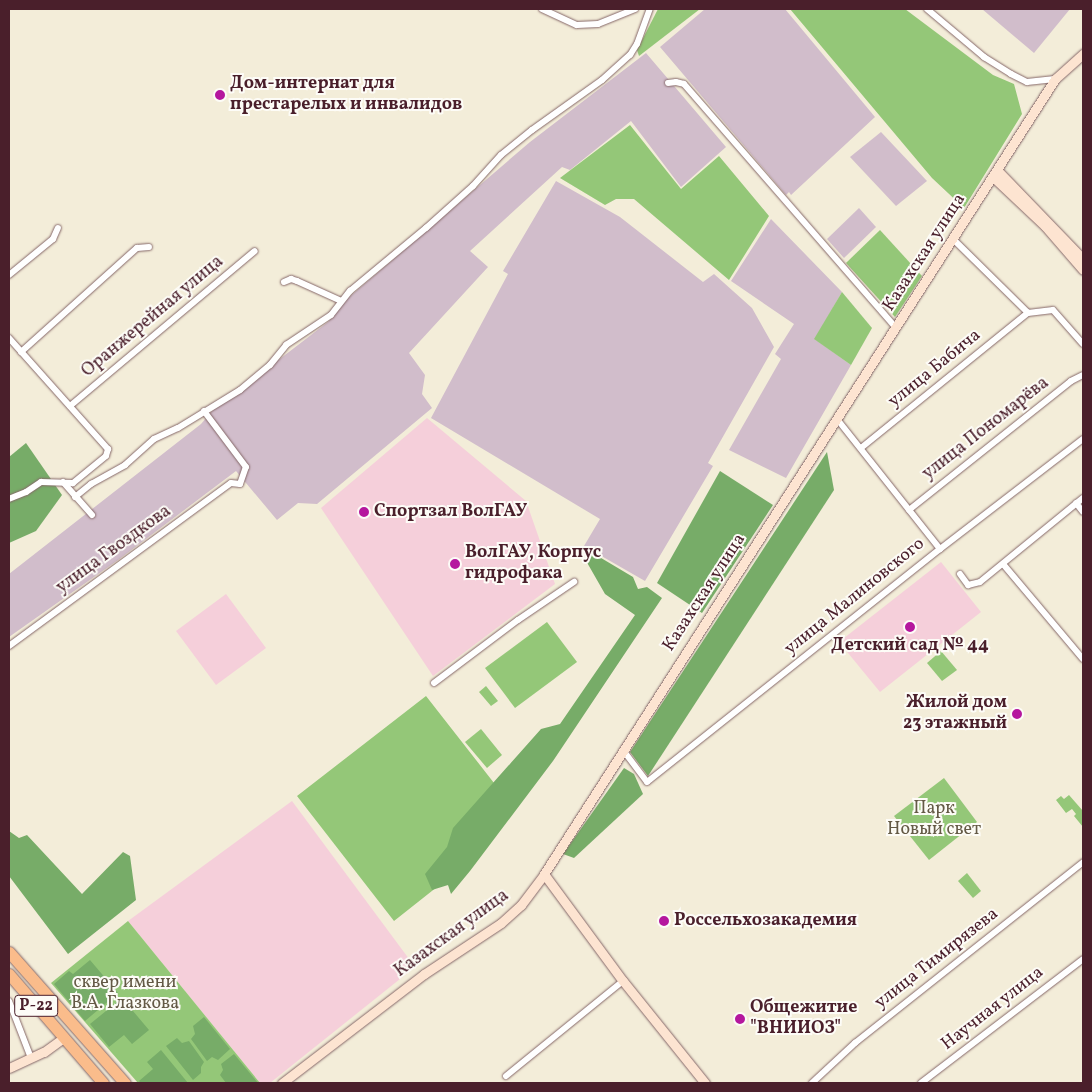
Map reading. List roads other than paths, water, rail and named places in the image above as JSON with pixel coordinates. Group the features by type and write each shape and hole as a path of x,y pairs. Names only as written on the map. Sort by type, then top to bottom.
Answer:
{"highway":[{"name":"Р-22","path":"9,952 125,1083"},
{"name":"Р-22","path":"10,978 103,1083"}],"main road":[{"name":"Казахская улица","path":"282,1083 424,974 501,923 522,904 544,874 954,239 1055,79 1083,54"},
{"path":"995,174 1083,259"},
{"path":"995,174 1045,226 1083,270"},
{"path":"544,874 623,981 705,1083"},
{"path":"9,1068 44,1052 63,1038"}],"street":[{"path":"542,9 577,25 598,24 635,9"},
{"path":"75,497 91,484 125,465 154,439 178,428 240,390 270,365 286,345 331,315 341,301 473,186 501,155 532,130 602,80 630,55 637,44 650,9"},
{"path":"927,9 984,57 1011,74 1027,82 1055,79"},
{"path":"668,83 684,84 896,328"},
{"path":"9,275 52,239 58,228"},
{"path":"954,239 1028,313 1053,310 1083,344"},
{"path":"22,352 137,248 149,247"},
{"name":"Оранжерейная улица","path":"70,406 255,251"},
{"path":"284,282 291,279 297,281 341,301"},
{"name":"улица Бабича","path":"861,448 1028,313"},
{"path":"9,338 108,449 106,456 72,483 42,482 26,492 9,499"},
{"name":"улица Пономарёва","path":"909,510 1070,381 1083,375"},
{"name":"улица Гвоздкова","path":"9,646 230,483 240,484 246,467 204,411"},
{"path":"837,418 940,549"},
{"name":"улица Малиновского","path":"623,750 647,782 1083,438"},
{"path":"63,482 92,515"},
{"path":"960,574 968,584 974,585 1003,564 1083,498"},
{"path":"1076,503 1083,512"},
{"path":"1003,564 1083,659"},
{"path":"434,683 518,620 574,582"},
{"name":"улица Тимирязева","path":"812,1083 855,1043 1083,862"},
{"name":"Научная улица","path":"921,1083 1083,958"},
{"path":"506,1076 623,981"},
{"path":"9,1001 31,1058"}],"place":[{"name":"Дом-интернат для престарелых и инвалидов","path":"220,95"},
{"name":"Спортзал ВолГАУ","path":"364,512"},
{"name":"ВолГАУ, Корпус гидрофака","path":"455,564"},
{"name":"Детский сад № 44","path":"910,627"},
{"name":"Жилой дом 23 этажный","path":"1017,714"},
{"name":"Россельхозакадемия","path":"664,921"},
{"name":"Общежитие \"ВНИИОЗ\"","path":"740,1019"}],"park label":[{"name":"Парк Новый свет","path":"934,820"},
{"name":"сквер имени В.А. Глазкова","path":"125,994"}]}
